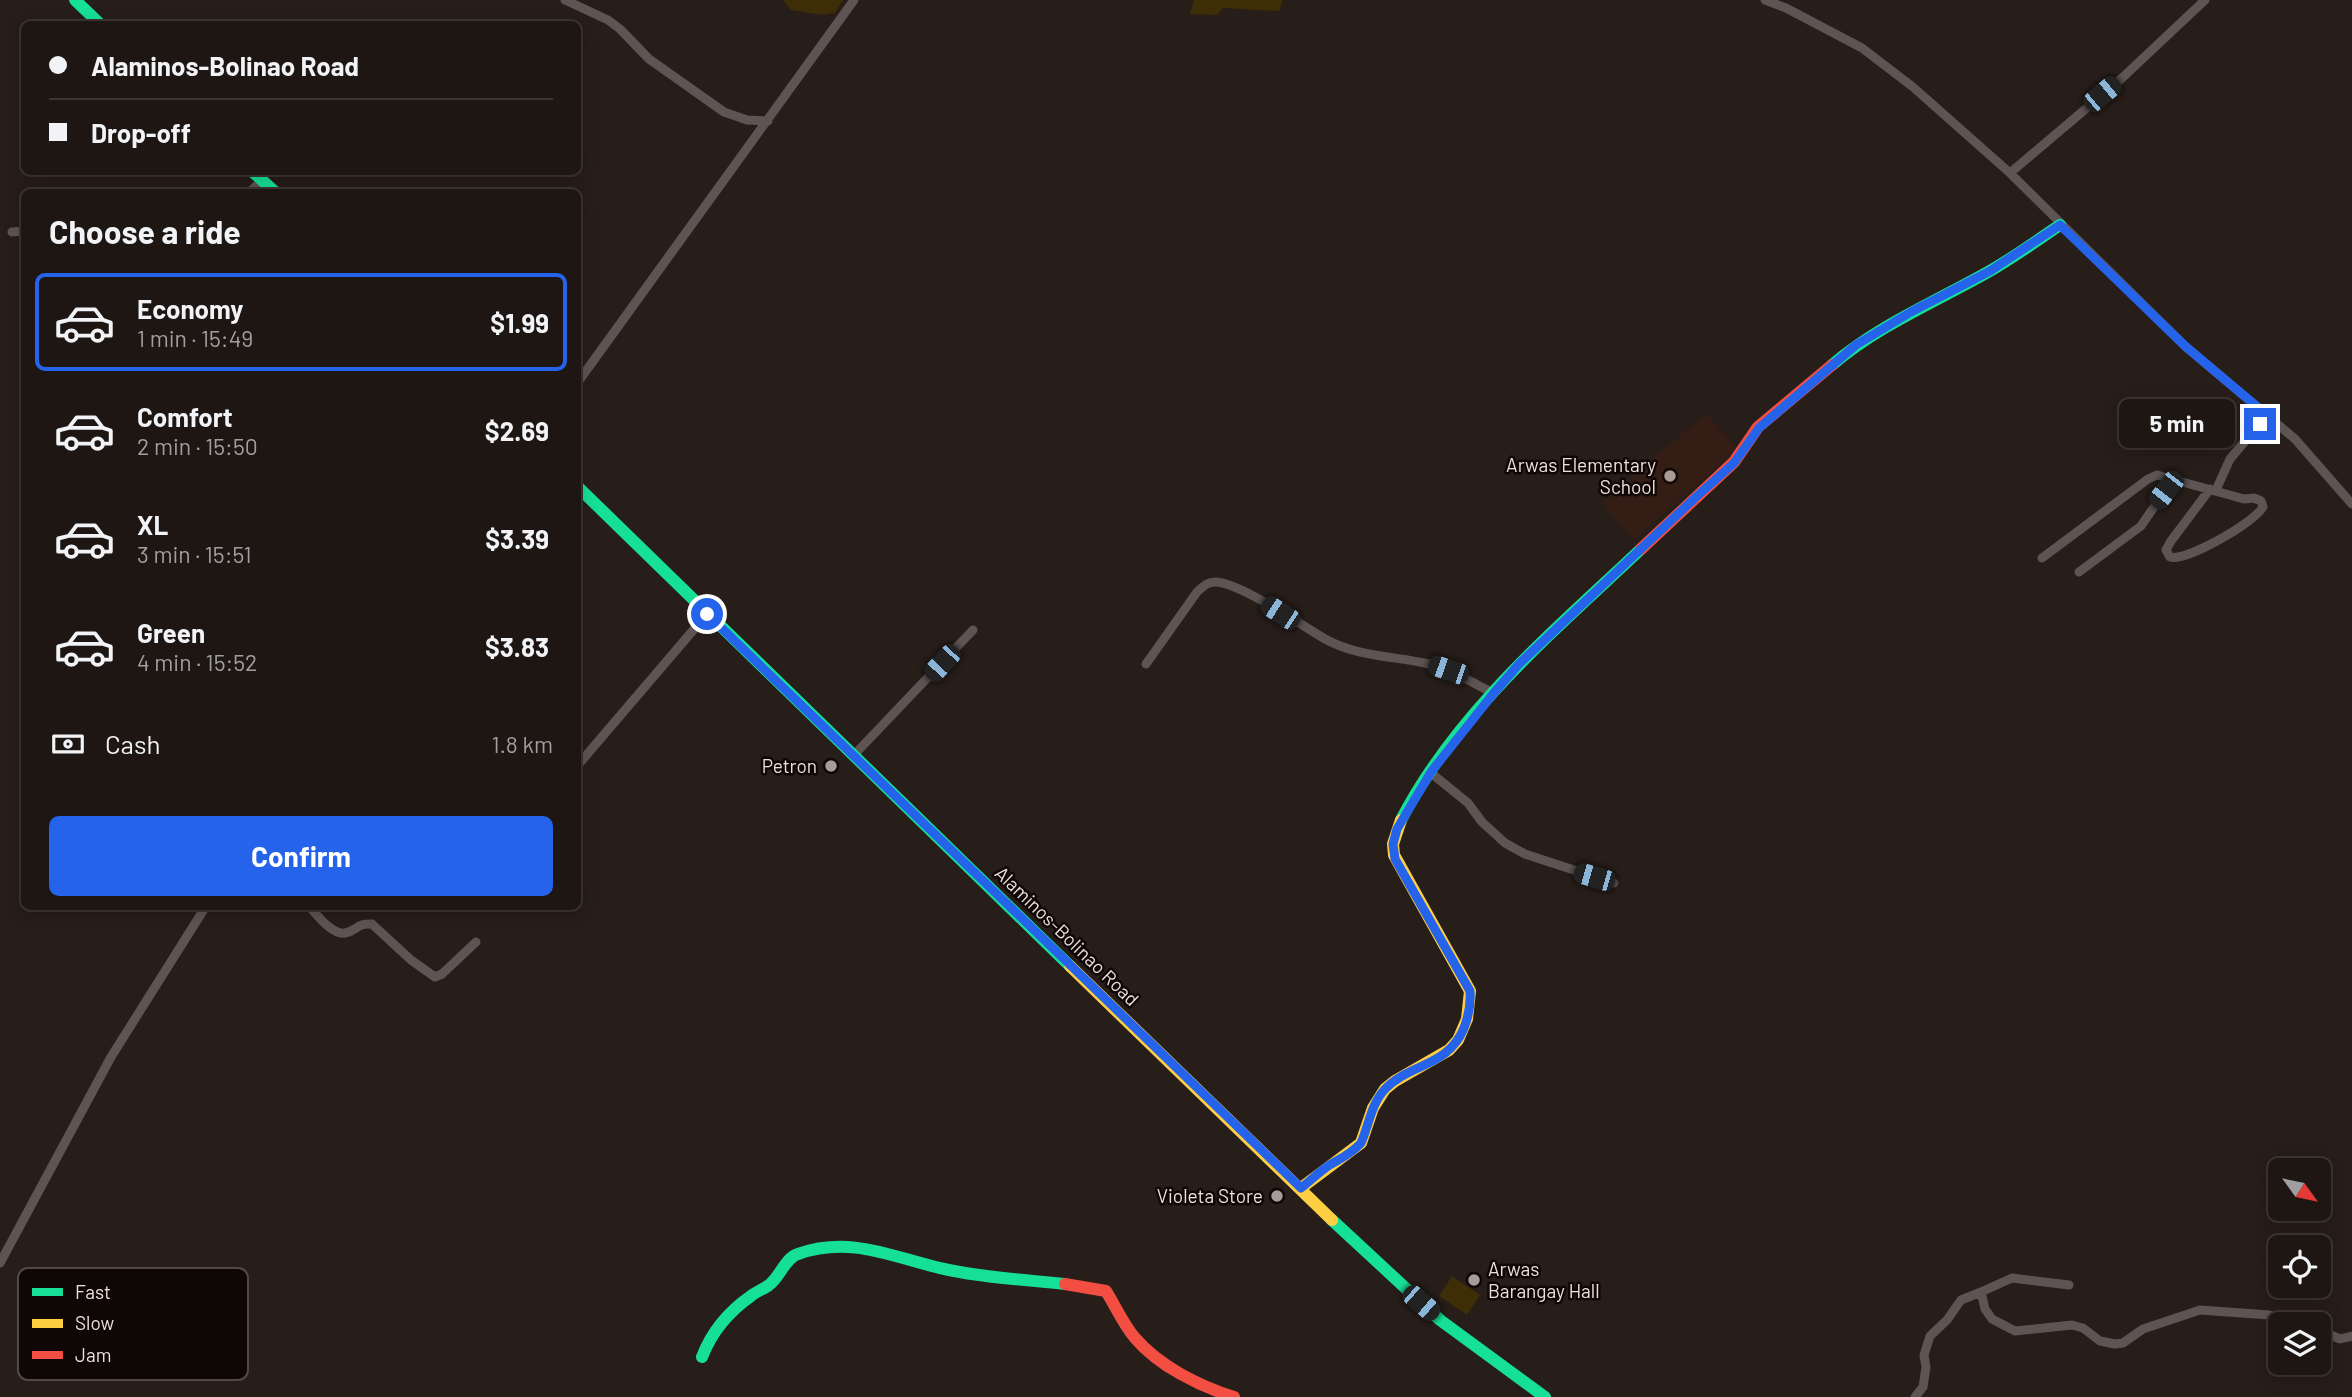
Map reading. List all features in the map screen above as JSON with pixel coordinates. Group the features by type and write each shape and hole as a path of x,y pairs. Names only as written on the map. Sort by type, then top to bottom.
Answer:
{"street":[{"path":"75,0 97,21"},
{"path":"565,0 608,20 649,59 724,112 747,120 768,121"},
{"path":"581,378 768,121 790,86 855,0"},
{"path":"1765,0 1786,8 1862,48 1913,87 2010,173 2185,346 2295,439 2352,504"},
{"path":"2010,173 2121,79 2205,0"},
{"path":"258,176 272,189"},
{"path":"1301,1188 1355,1150 1361,1143 1382,1093 1403,1077 1441,1058 1455,1045 1467,1021 1471,1006 1470,991 1395,859 1393,844 1406,812 1431,772 1519,664 1716,481 1734,463 1759,428 1814,379 1856,345 1911,312 1990,271 2060,225"},
{"path":"12,232 21,231"},
{"path":"2042,558 2152,476 2162,475 2173,479 2213,490 2244,499 2261,501 2263,507 2253,518 2227,535 2175,559 2170,557 2166,550 2213,490 2230,459 2267,415"},
{"path":"2078,572 2141,526 2173,479"},
{"name":"Alaminos-Bolinao Road","path":"581,489 1364,1252 1440,1320 1542,1396"},
{"path":"1146,664 1197,592 1207,583 1216,582 1247,593 1292,621 1349,650 1431,664 1493,694"},
{"path":"581,761 707,614"},
{"path":"852,755 973,630"},
{"path":"1431,772 1468,803 1482,822 1506,843 1525,854 1614,883"},
{"path":"0,1263 111,1057 203,910"},
{"path":"313,910 330,928 341,933 347,933 361,923 372,924 411,960 435,976 442,974 476,942"},
{"path":"702,1357 710,1335 718,1326 750,1296 771,1284 794,1255 826,1247 854,1246 953,1271 1106,1291 1139,1342 1210,1390 1234,1397"},
{"path":"1915,1397 1923,1387 1926,1367 1924,1355 1930,1336 1947,1320 1961,1300 2012,1278 2070,1285"},
{"path":"1981,1292 1985,1309 1992,1318 2015,1331 2072,1325 2083,1328 2100,1341 2115,1344 2123,1343 2143,1329 2200,1310 2268,1315"},
{"path":"2331,1335 2340,1339 2352,1336"}],"shaded area":[{"path":"783,0 843,0 835,13 822,15 791,10"},
{"path":"1194,0 1283,0 1279,11 1223,8 1217,15 1190,14"},
{"name":"Arwas Elementary School","path":"1706,413 1738,449 1634,540 1602,503"},
{"path":"1452,1276 1480,1295 1467,1315 1439,1296"}],"traffic: fast":[{"path":"75,0 97,21"},
{"path":"256,175 272,189"},
{"path":"1832,365 1888,326 1997,267 2060,225"},
{"path":"581,490 1070,966"},
{"path":"1401,820 1424,781 1479,708 1542,642 1641,549"},
{"path":"1332,1220 1440,1320 1545,1397"},
{"path":"702,1357 716,1330 735,1309 773,1282 793,1256 819,1249 858,1248 968,1273 1065,1284"}],"traffic: slow":[{"path":"1301,1188 1361,1143 1373,1108 1385,1089 1449,1050 1458,1040 1467,1019 1470,991 1394,855 1393,844 1401,820"},
{"path":"1070,966 1332,1220"}],"traffic: jam":[{"path":"1641,549 1734,462 1758,427 1832,365"},
{"path":"1065,1284 1106,1291 1131,1333 1145,1348 1194,1381 1234,1397"}],"place":[{"name":"Arwas Elementary School","path":"1670,476"},
{"name":"Petron","path":"831,766"},
{"name":"Violeta Store","path":"1277,1196"},
{"name":"Arwas Barangay Hall","path":"1474,1280"}],"route":[{"path":"707,614 1301,1188 1355,1150 1361,1143 1377,1101 1388,1086 1441,1058 1455,1045 1467,1021 1471,1006 1470,991 1395,859 1393,844 1397,829 1431,772 1519,664 1716,481 1734,463 1759,428 1856,345 1911,312 1990,271 2060,225 2185,346 2267,415 2260,424"}]}
